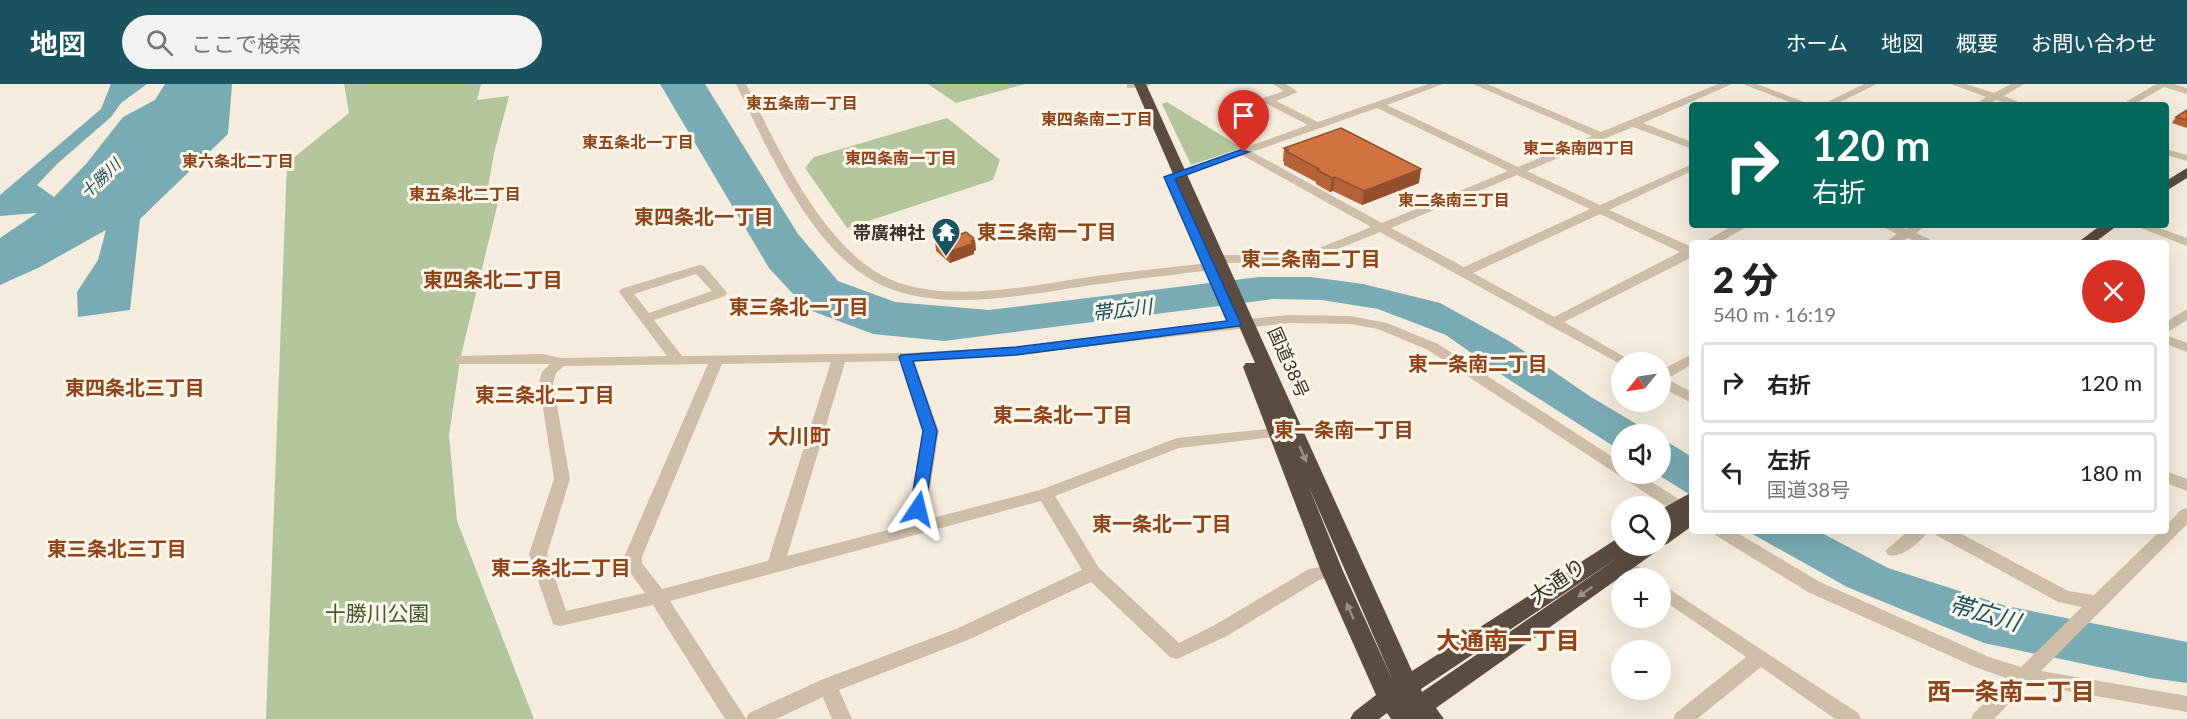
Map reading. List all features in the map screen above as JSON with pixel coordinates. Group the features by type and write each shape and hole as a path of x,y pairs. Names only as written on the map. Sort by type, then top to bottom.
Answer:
{"highway":[{"name":"国道38号","path":"1138,85 1174,175 1217,268 1398,692"},
{"path":"2169,185 2187,172"},
{"path":"2088,240 2106,228"},
{"name":"国道38号","path":"1239,320 1278,433 1332,572 1412,716"},
{"path":"1671,515 1689,506"},
{"path":"1671,526 1689,506"},
{"name":"大通り","path":"1362,719 1398,692 1621,556"},
{"name":"大通り","path":"1412,716 1622,556"}],"street":[{"path":"741,84 781,160 834,242 876,279 895,287 931,294 1035,289 1303,259 1727,84"},
{"path":"1278,84 1293,92 1267,100 1318,126"},
{"path":"1174,175 1438,84"},
{"path":"1478,84 1601,136"},
{"path":"1748,84 1799,102"},
{"path":"1833,102 1872,84"},
{"path":"1956,84 2011,102"},
{"path":"1985,102 2019,84"},
{"path":"2131,102 2163,84 2187,91"},
{"path":"1378,105 1689,251"},
{"path":"1634,123 1689,145"},
{"path":"1244,152 1611,354"},
{"path":"2169,153 2187,158"},
{"path":"1464,272 1689,168"},
{"path":"1714,240 1738,228"},
{"path":"1894,228 1924,240"},
{"path":"1895,240 1916,228"},
{"path":"2147,228 2187,242"},
{"path":"1554,322 1689,254"},
{"path":"646,318 720,292 699,269 626,292 677,359"},
{"path":"2169,327 2187,313"},
{"path":"460,360 543,358 560,362 906,357 1016,351 1239,320 1350,320 1404,333 1433,347 1611,464"},
{"path":"2169,340 2187,348"},
{"path":"906,357 930,431 915,528"},
{"path":"717,359 633,557 633,564 658,597 736,719"},
{"path":"775,567 839,359"},
{"path":"1671,372 1689,360"},
{"path":"560,362 549,372 546,382 562,479 538,554 560,619 775,567 1045,494 1177,443 1278,433"},
{"path":"1671,386 1689,396"},
{"path":"2169,477 2187,486"},
{"path":"1646,484 1689,506"},
{"path":"1045,494 1093,573 1177,652 1220,631 1315,574 1332,572"},
{"path":"2169,532 2187,514"},
{"path":"1726,534 1814,587 1982,662 2187,704"},
{"path":"1894,551 1915,534"},
{"path":"1948,534 2064,597 2092,607"},
{"path":"1981,719 2167,534"},
{"path":"1624,556 1635,568"},
{"path":"756,719 828,686 963,634 1093,573"},
{"path":"1671,596 1851,719"},
{"path":"1683,719 1760,657"},
{"path":"828,686 842,719"}],"green space":[{"name":"十勝川公園","path":"344,84 481,84 477,100 509,96 494,153 486,199 499,198 460,360 449,435 457,521 534,719 266,719 287,163 349,113"},
{"path":"928,84 1025,84 956,103"},
{"path":"1167,102 1242,148 1191,165 1162,104"},
{"path":"947,118 1000,160 993,180 847,228 805,168 814,157"}],"water":[{"name":"十勝川","path":"111,84 147,84 121,103 111,117 57,164 37,185 54,197 86,164 123,117 155,100 165,84 232,84 228,134 140,219 130,310 78,317 77,292 98,260 106,230 38,268 0,285 0,238 37,213 0,216 0,195 101,109"},
{"name":"帯広川","path":"660,84 705,84 798,234 838,281 895,302 989,310 1259,277 1311,277 1363,284 1440,303 1509,341 1611,409 1611,412 1616,412 1636,424 1611,424 1611,445 1508,379 1446,335 1378,309 1322,300 1273,299 944,341 873,334 807,309 769,268"},
{"path":"1671,444 1689,455 1689,494 1671,483"},
{"name":"帯広川","path":"1752,534 1824,534 1888,568 2006,606 2187,642 2187,683 2151,678 1984,643 1847,587"}],"building":[{"path":"2187,110 2187,120 2176,117"},
{"path":"1341,128 1421,169 1364,191 1317,170 1319,169 1284,148"},
{"path":"958,232 961,234 966,232 975,239 971,241 974,243 949,252 935,239"}],"place":[{"name":"帯廣神社","path":"946,258"}],"district":[{"name":"東五条南一丁目","path":"802,102"},
{"name":"東四条南二丁目","path":"1097,118"},
{"name":"東五条北一丁目","path":"638,141"},
{"name":"東二条南四丁目","path":"1579,147"},
{"name":"東四条南一丁目","path":"901,157"},
{"name":"東六条北二丁目","path":"238,160"},
{"name":"東五条北二丁目","path":"465,193"},
{"name":"東二条南三丁目","path":"1454,199"},
{"name":"東四条北一丁目","path":"704,216"},
{"name":"東三条南一丁目","path":"1047,231"},
{"name":"東二条南二丁目","path":"1311,258"},
{"name":"東四条北二丁目","path":"493,279"},
{"name":"東三条北一丁目","path":"799,306"},
{"name":"東一条南二丁目","path":"1478,363"},
{"name":"東四条北三丁目","path":"135,387"},
{"name":"東三条北二丁目","path":"545,394"},
{"name":"東二条北一丁目","path":"1063,414"},
{"name":"東一条南一丁目","path":"1344,429"},
{"name":"大川町","path":"799,435"},
{"name":"東一条北一丁目","path":"1162,523"},
{"name":"東三条北三丁目","path":"117,548"},
{"name":"東二条北二丁目","path":"561,567"},
{"name":"大通南一丁目","path":"1508,639"},
{"name":"西一条南二丁目","path":"2011,690"}],"route":[{"path":"918,509 930,431 906,357 1016,351 1235,324 1169,177 1244,152"}]}
